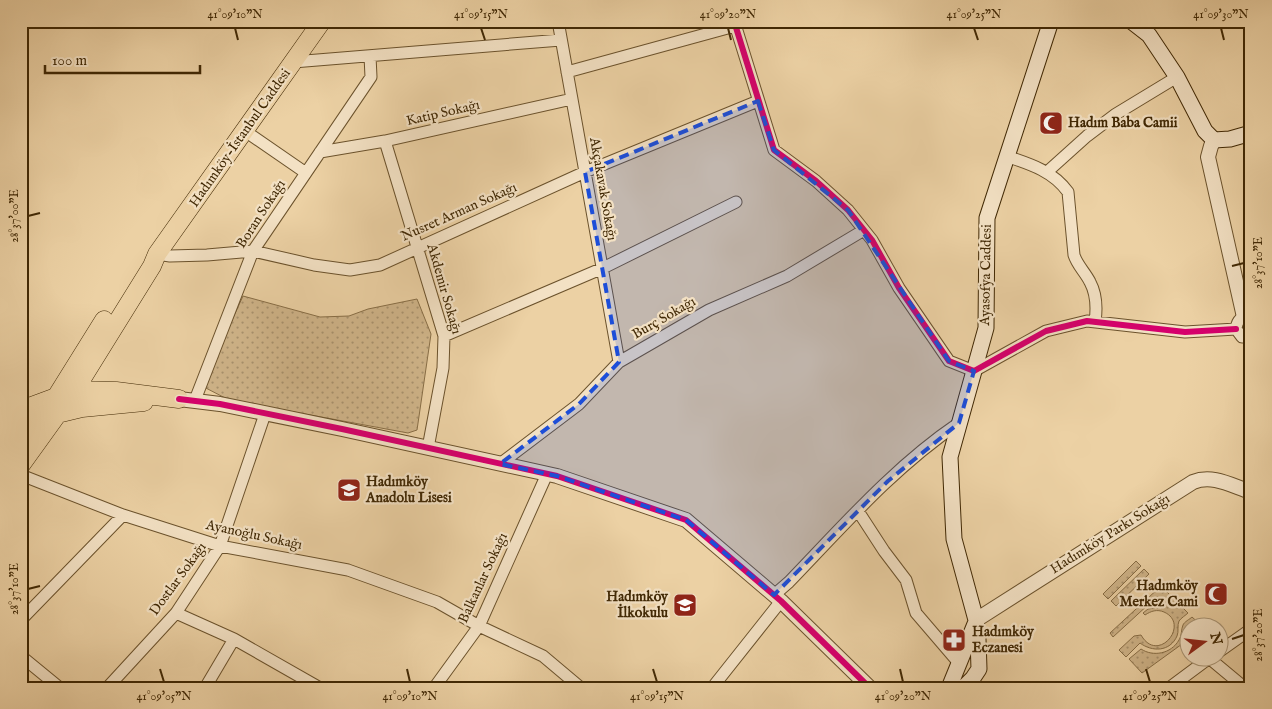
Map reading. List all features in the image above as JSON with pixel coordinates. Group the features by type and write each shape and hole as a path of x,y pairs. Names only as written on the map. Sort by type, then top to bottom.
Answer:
{"main road":[{"name":"Hadımköy-İstanbul Caddesi","path":"21,442 40,419 75,390 152,266 157,254 322,21"},
{"name":"Ayasofya Caddesi","path":"963,688 979,669 976,620 954,539 950,457 986,328 987,218 1051,21"},
{"path":"1131,21 1149,35 1177,77 1205,131 1214,140 1230,139 1251,133"},
{"name":"Hadımköy-İstanbul Caddesi","path":"21,465 118,299 147,262 157,254"},
{"path":"75,390 116,390 187,399"},
{"path":"21,410 57,405 112,404 187,399"},
{"path":"21,421 40,419"},
{"path":"949,688 976,620"}],"street":[{"name":"Akçakavak Sokağı","path":"558,21 619,362"},
{"path":"567,72 734,23 774,150 816,181 848,210 872,240 899,288 949,361 974,371 1046,331 1088,321 1185,332 1244,321"},
{"path":"293,62 561,40"},
{"name":"Boran Sokağı","path":"187,399 253,251 371,77 370,56"},
{"path":"1047,172 1087,136 1116,114 1177,77"},
{"name":"Katip Sokağı","path":"320,152 385,141 572,99"},
{"name":"Nusret Arman Sokağı","path":"157,254 170,256 206,255 253,251 314,265 350,270 380,265 585,172 758,100"},
{"path":"245,131 306,173"},
{"path":"1214,140 1208,157 1244,321 1242,337 1251,337"},
{"name":"Akdemir Sokağı","path":"385,141 444,336 443,368 428,448"},
{"path":"1006,156 1047,172 1062,184 1068,192 1074,254 1077,264 1094,290 1096,322"},
{"path":"444,336 602,268 736,202"},
{"name":"Burç Sokağı","path":"500,464 579,404 619,362 709,310 787,276 864,230"},
{"path":"187,399 220,404 547,474 686,520 778,598 870,688"},
{"name":"Dostlar Sokağı","path":"107,688 176,613 220,546 265,414"},
{"path":"712,688 790,582 888,481 931,442 959,424"},
{"name":"Balkanlar Sokağı","path":"434,688 479,626 547,474"},
{"name":"Ayanoğlu Sokağı","path":"21,475 123,515 220,546 348,570 437,602 479,626 543,656 581,688"},
{"name":"Hadımköy Parkı Sokağı","path":"976,620 1193,482 1205,478 1213,478 1251,492"},
{"path":"858,511 906,580 916,614 958,662"},
{"path":"21,620 123,515"},
{"path":"176,613 234,639 307,685 320,688"},
{"path":"1230,644 1251,629"},
{"path":"205,688 234,639"},
{"path":"21,656 60,688"},
{"path":"1169,688 1199,666"},
{"path":"1219,666 1245,688"}],"highlighted area":[{"path":"758,101 774,150 848,210 949,361 974,371 959,423 888,481 774,595 686,520 557,476 500,464 579,404 619,362 585,172"}],"shaded area":[{"path":"243,296 320,317 349,316 368,309 417,299 431,334 417,430 408,433 229,400 202,386"},
{"path":"1136,561 1141,566 1108,599 1103,594"},
{"path":"1144,569 1149,574 1116,606 1111,601"},
{"path":"1161,586 1188,613 1185,616 1180,616 1177,636 1165,648 1150,648 1140,643 1126,657 1119,650 1134,636 1141,635 1148,643 1156,646 1163,644 1169,639 1174,625 1171,618 1164,612 1159,611 1150,612 1145,615 1143,613 1148,609 1155,608 1150,603 1113,637 1110,633"},
{"path":"1180,638 1180,646 1142,673 1129,659 1141,649 1151,653 1162,653 1176,645"}],"cycle path":[{"path":"734,21 774,150 816,181 848,210 872,240 899,288 949,361 974,371 1046,331 1087,321 1185,332 1236,329"},
{"path":"179,399 220,404 557,476 686,520 781,601 870,688"}],"place":[{"name":"Hadım Baba Camii","path":"1051,123"},
{"name":"Hadımköy Anadolu Lisesi","path":"349,490"},
{"name":"Hadımköy Merkez Cami","path":"1216,594"},
{"name":"Hadımköy İlkokulu","path":"685,605"},
{"name":"Hadımköy Eczanesi","path":"954,640"}]}
